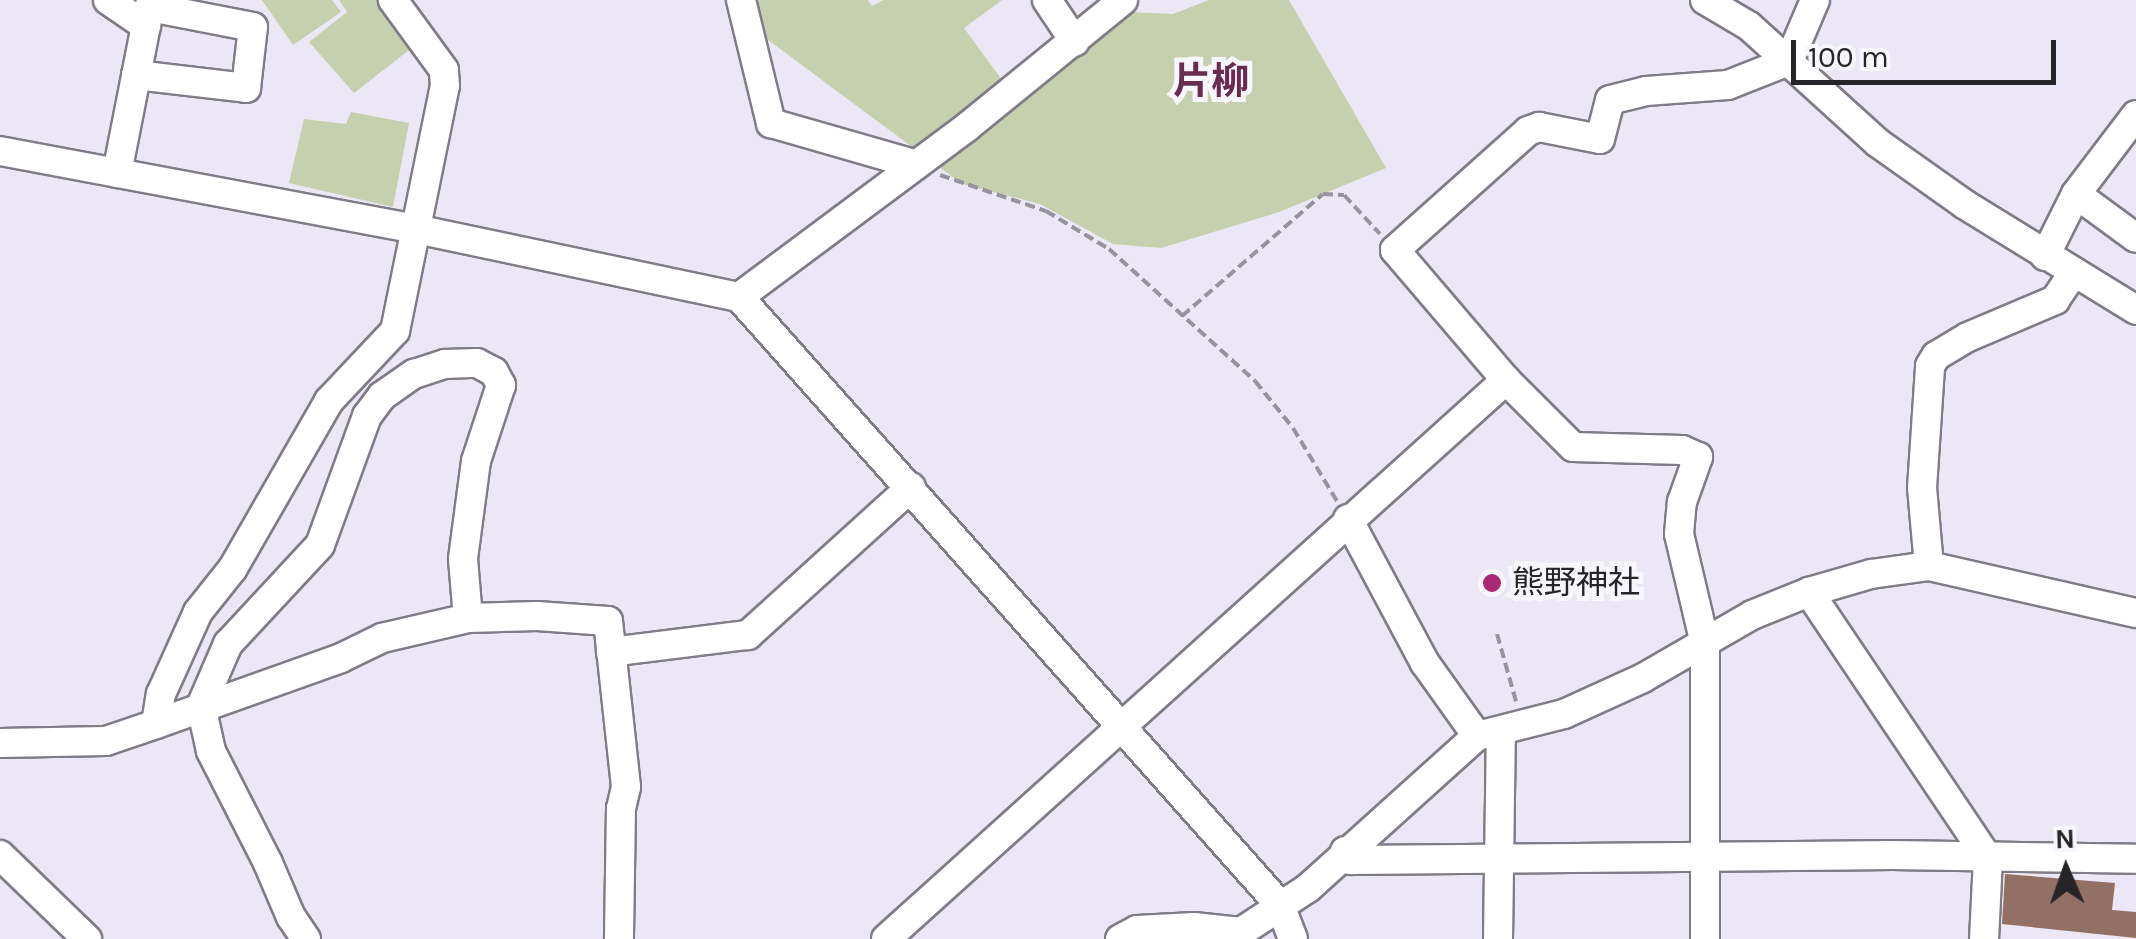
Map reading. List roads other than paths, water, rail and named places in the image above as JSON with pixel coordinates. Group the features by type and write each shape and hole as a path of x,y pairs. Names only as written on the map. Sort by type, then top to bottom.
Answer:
{"street":[{"path":"108,0 149,11 253,26 246,88 136,74"},
{"path":"156,724 160,694 198,612 234,568 329,401 394,331 443,96 444,70 392,0"},
{"path":"740,0 771,123 914,164"},
{"path":"1048,0 1075,42"},
{"path":"740,298 1075,42 1123,0"},
{"path":"1705,0 1748,26 1878,143 2045,256 2136,310"},
{"path":"1705,939 1705,644 1678,534 1682,502 1698,456 1682,450 1573,447 1506,380 1394,250 1528,131 1538,127 1600,139 1610,100 1646,90 1728,85 1789,61 1815,0"},
{"path":"116,173 149,11"},
{"path":"2045,256 2076,194 2136,115"},
{"path":"0,151 416,229 740,298 1280,905 1293,939"},
{"path":"2076,194 2136,238"},
{"path":"1929,566 1922,488 1930,366 1936,356 1968,337 2054,300 2074,272"},
{"path":"306,939 290,918 268,863 211,752 201,706 228,644 320,545 367,416 382,396 414,374 446,364 477,364 494,372 501,385 476,461 462,559 468,618"},
{"path":"886,939 1506,380"},
{"path":"611,652 748,635 911,487"},
{"path":"1348,520 1425,663 1500,731 1498,939"},
{"path":"1120,939 1137,930 1241,932 1308,888 1345,851 1500,731 1564,714 1705,644 1752,615 1809,592 1871,574 1929,566 2136,613"},
{"path":"1809,592 1988,858 1984,939"},
{"path":"0,743 106,741 341,658 382,638 468,618 537,616 608,622 626,788 621,808 620,939"},
{"path":"1345,851 1351,860 2136,859"},
{"path":"3,864 87,939"}],"place":[{"name":"熊野神社","path":"1492,583"}],"district":[{"name":"片柳","path":"1211,82"}]}
